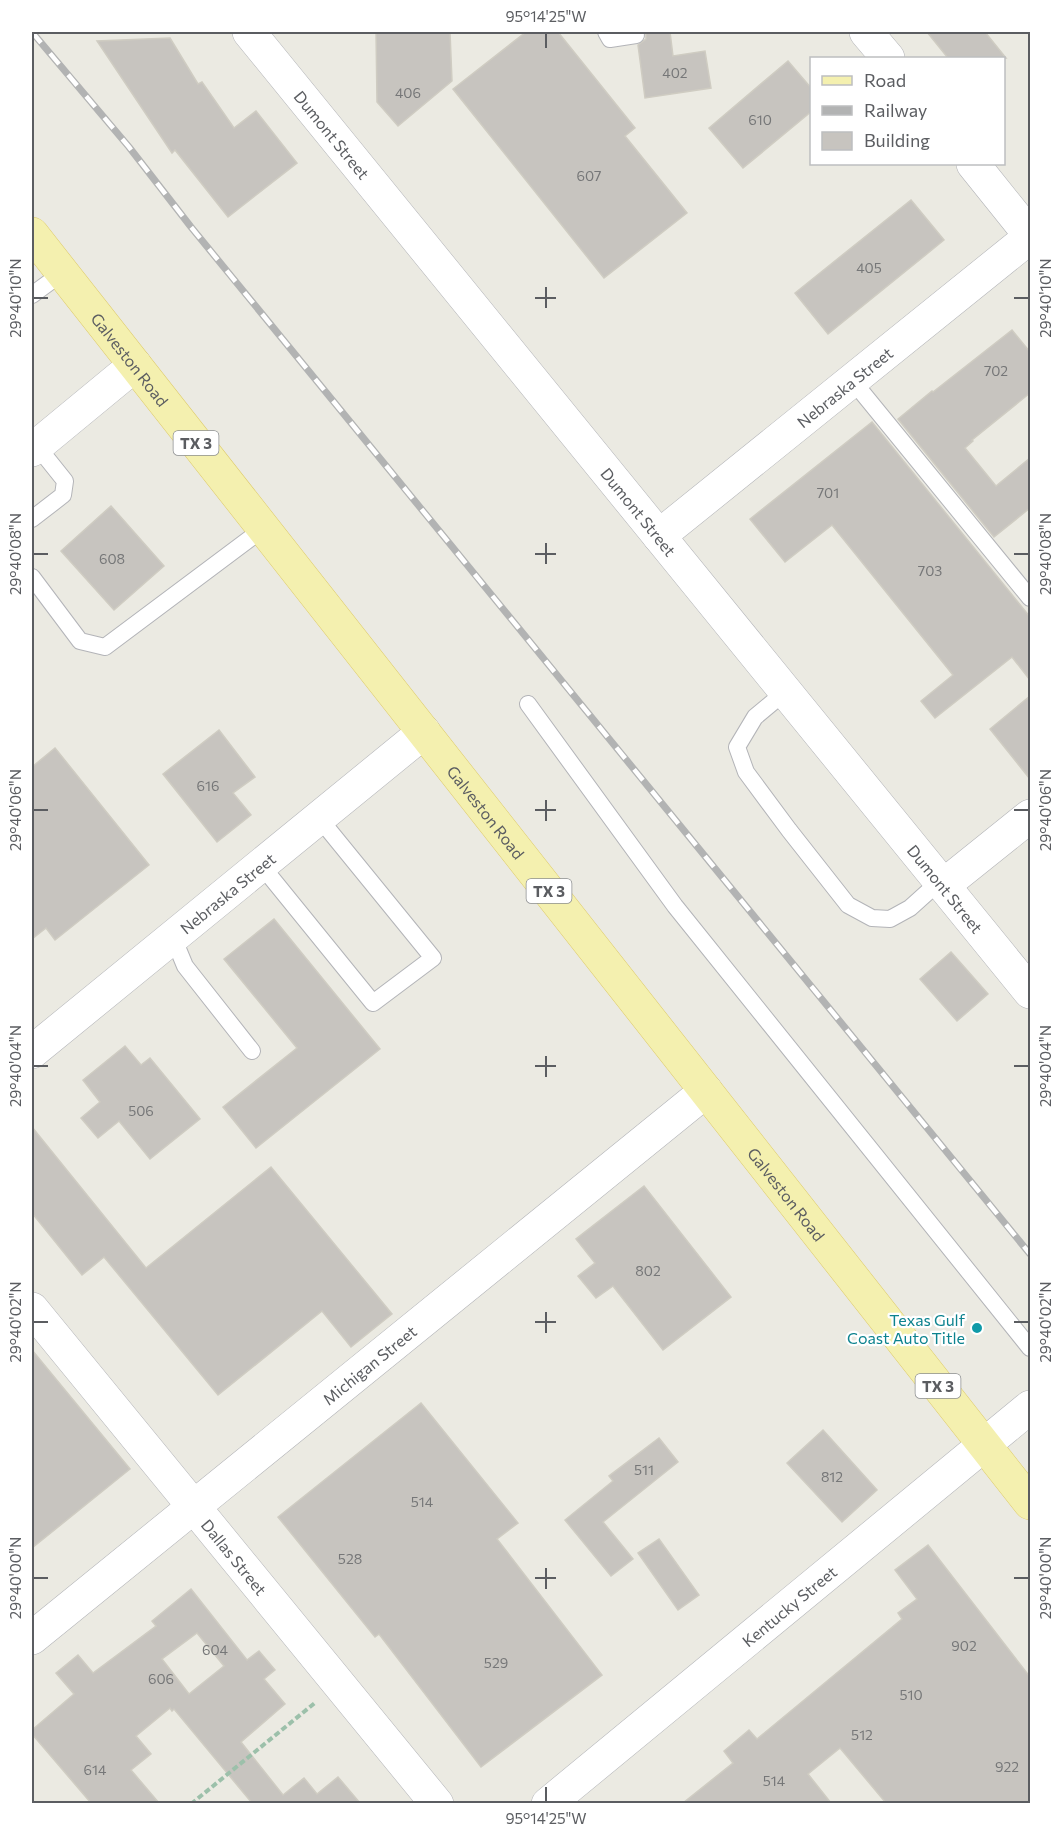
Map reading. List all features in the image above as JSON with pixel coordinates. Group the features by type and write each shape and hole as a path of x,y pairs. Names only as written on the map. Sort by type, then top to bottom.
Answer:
{"main road":[{"name":"Galveston Road","path":"32,234 1030,1503"}],"street":[{"name":"Dumont Street","path":"249,32 1030,992"},
{"path":"866,32 887,57"},
{"path":"974,165 1030,236"},
{"name":"Nebraska Street","path":"659,536 1030,236"},
{"path":"34,448 135,365"},
{"name":"Nebraska Street","path":"32,1052 424,732"},
{"path":"942,883 1030,816"},
{"name":"Michigan Street","path":"32,1638 706,1091"},
{"name":"Dallas Street","path":"32,1309 437,1803"},
{"name":"Kentucky Street","path":"548,1803 1030,1407"}],"lane":[{"path":"606,32 610,39 636,35"},
{"path":"32,296 62,273"},
{"path":"852,381 1030,598"},
{"path":"32,519 63,495 65,481 34,448"},
{"path":"32,577 80,640 105,647 264,528"},
{"path":"786,691 755,717 737,747 746,772 848,905 872,918 890,919 910,908 942,883"},
{"path":"528,704 675,906 1030,1348"},
{"path":"261,865 373,1003 433,958 319,818"},
{"path":"172,937 185,966 252,1051"}],"path":[{"path":"191,1803 339,1684"}],"building":[{"path":"376,32 450,32 452,81 398,126 377,102"},
{"path":"526,32 558,32 635,128 625,136 687,213 604,278 453,89"},
{"path":"646,32 670,32 673,56 705,51 711,88 645,98 638,45 646,39"},
{"path":"927,32 985,32 1006,58 1005,57 947,57"},
{"path":"170,38 198,84 202,82 234,128 256,111 297,163 228,217 175,150 172,153 97,41"},
{"path":"788,61 810,87 810,113 743,168 709,128"},
{"path":"911,200 944,240 828,334 795,293"},
{"path":"1012,330 1030,352 1030,393 965,448 996,486 1030,458 1030,508 994,537 898,419"},
{"path":"872,422 1030,617 1030,680 1012,657 935,718 921,701 953,675 832,525 785,562 750,519"},
{"path":"111,506 164,566 114,610 61,551"},
{"path":"1030,696 1030,779 990,729"},
{"path":"219,730 255,777 233,793 251,815 217,842 163,774"},
{"path":"55,748 149,865 55,940 46,928 32,939 32,767"},
{"path":"274,919 380,1049 256,1148 223,1107 297,1048 224,959"},
{"path":"951,952 988,994 957,1021 920,979"},
{"path":"125,1046 141,1065 150,1058 200,1119 150,1159 119,1121 98,1138 81,1118 100,1102 83,1080"},
{"path":"32,1127 146,1268 271,1167 392,1314 351,1347 322,1311 218,1395 104,1257 82,1275 32,1213"},
{"path":"644,1186 731,1297 663,1350 613,1286 596,1298 578,1276 595,1263 576,1239"},
{"path":"32,1350 130,1469 32,1548"},
{"path":"421,1403 518,1523 497,1539 602,1675 481,1767 379,1634 375,1637 278,1517"},
{"path":"823,1430 877,1490 842,1522 787,1463"},
{"path":"659,1438 678,1462 603,1522 633,1559 611,1576 565,1520 613,1481 609,1476"},
{"path":"659,1539 699,1595 678,1610 638,1553"},
{"path":"928,1545 1030,1677 1030,1803 886,1803 840,1748 808,1774 831,1803 683,1803 733,1763 724,1751 749,1730 757,1739 902,1619 898,1613 917,1599 895,1570"},
{"path":"191,1589 247,1660 259,1651 275,1670 264,1679 285,1704 241,1742 283,1795 304,1778 317,1794 338,1777 360,1803 252,1803 174,1709 172,1711 170,1708 136,1736 151,1754 131,1770 159,1803 91,1803 32,1734 32,1730 74,1694 56,1673 78,1655 93,1673 156,1626 152,1621","holes":["197,1633 224,1666 189,1694 162,1659"]}],"railway":[{"path":"32,32 129,147 191,227 1030,1254"}],"place":[{"name":"Texas Gulf Coast Auto Title","path":"977,1328"}]}
